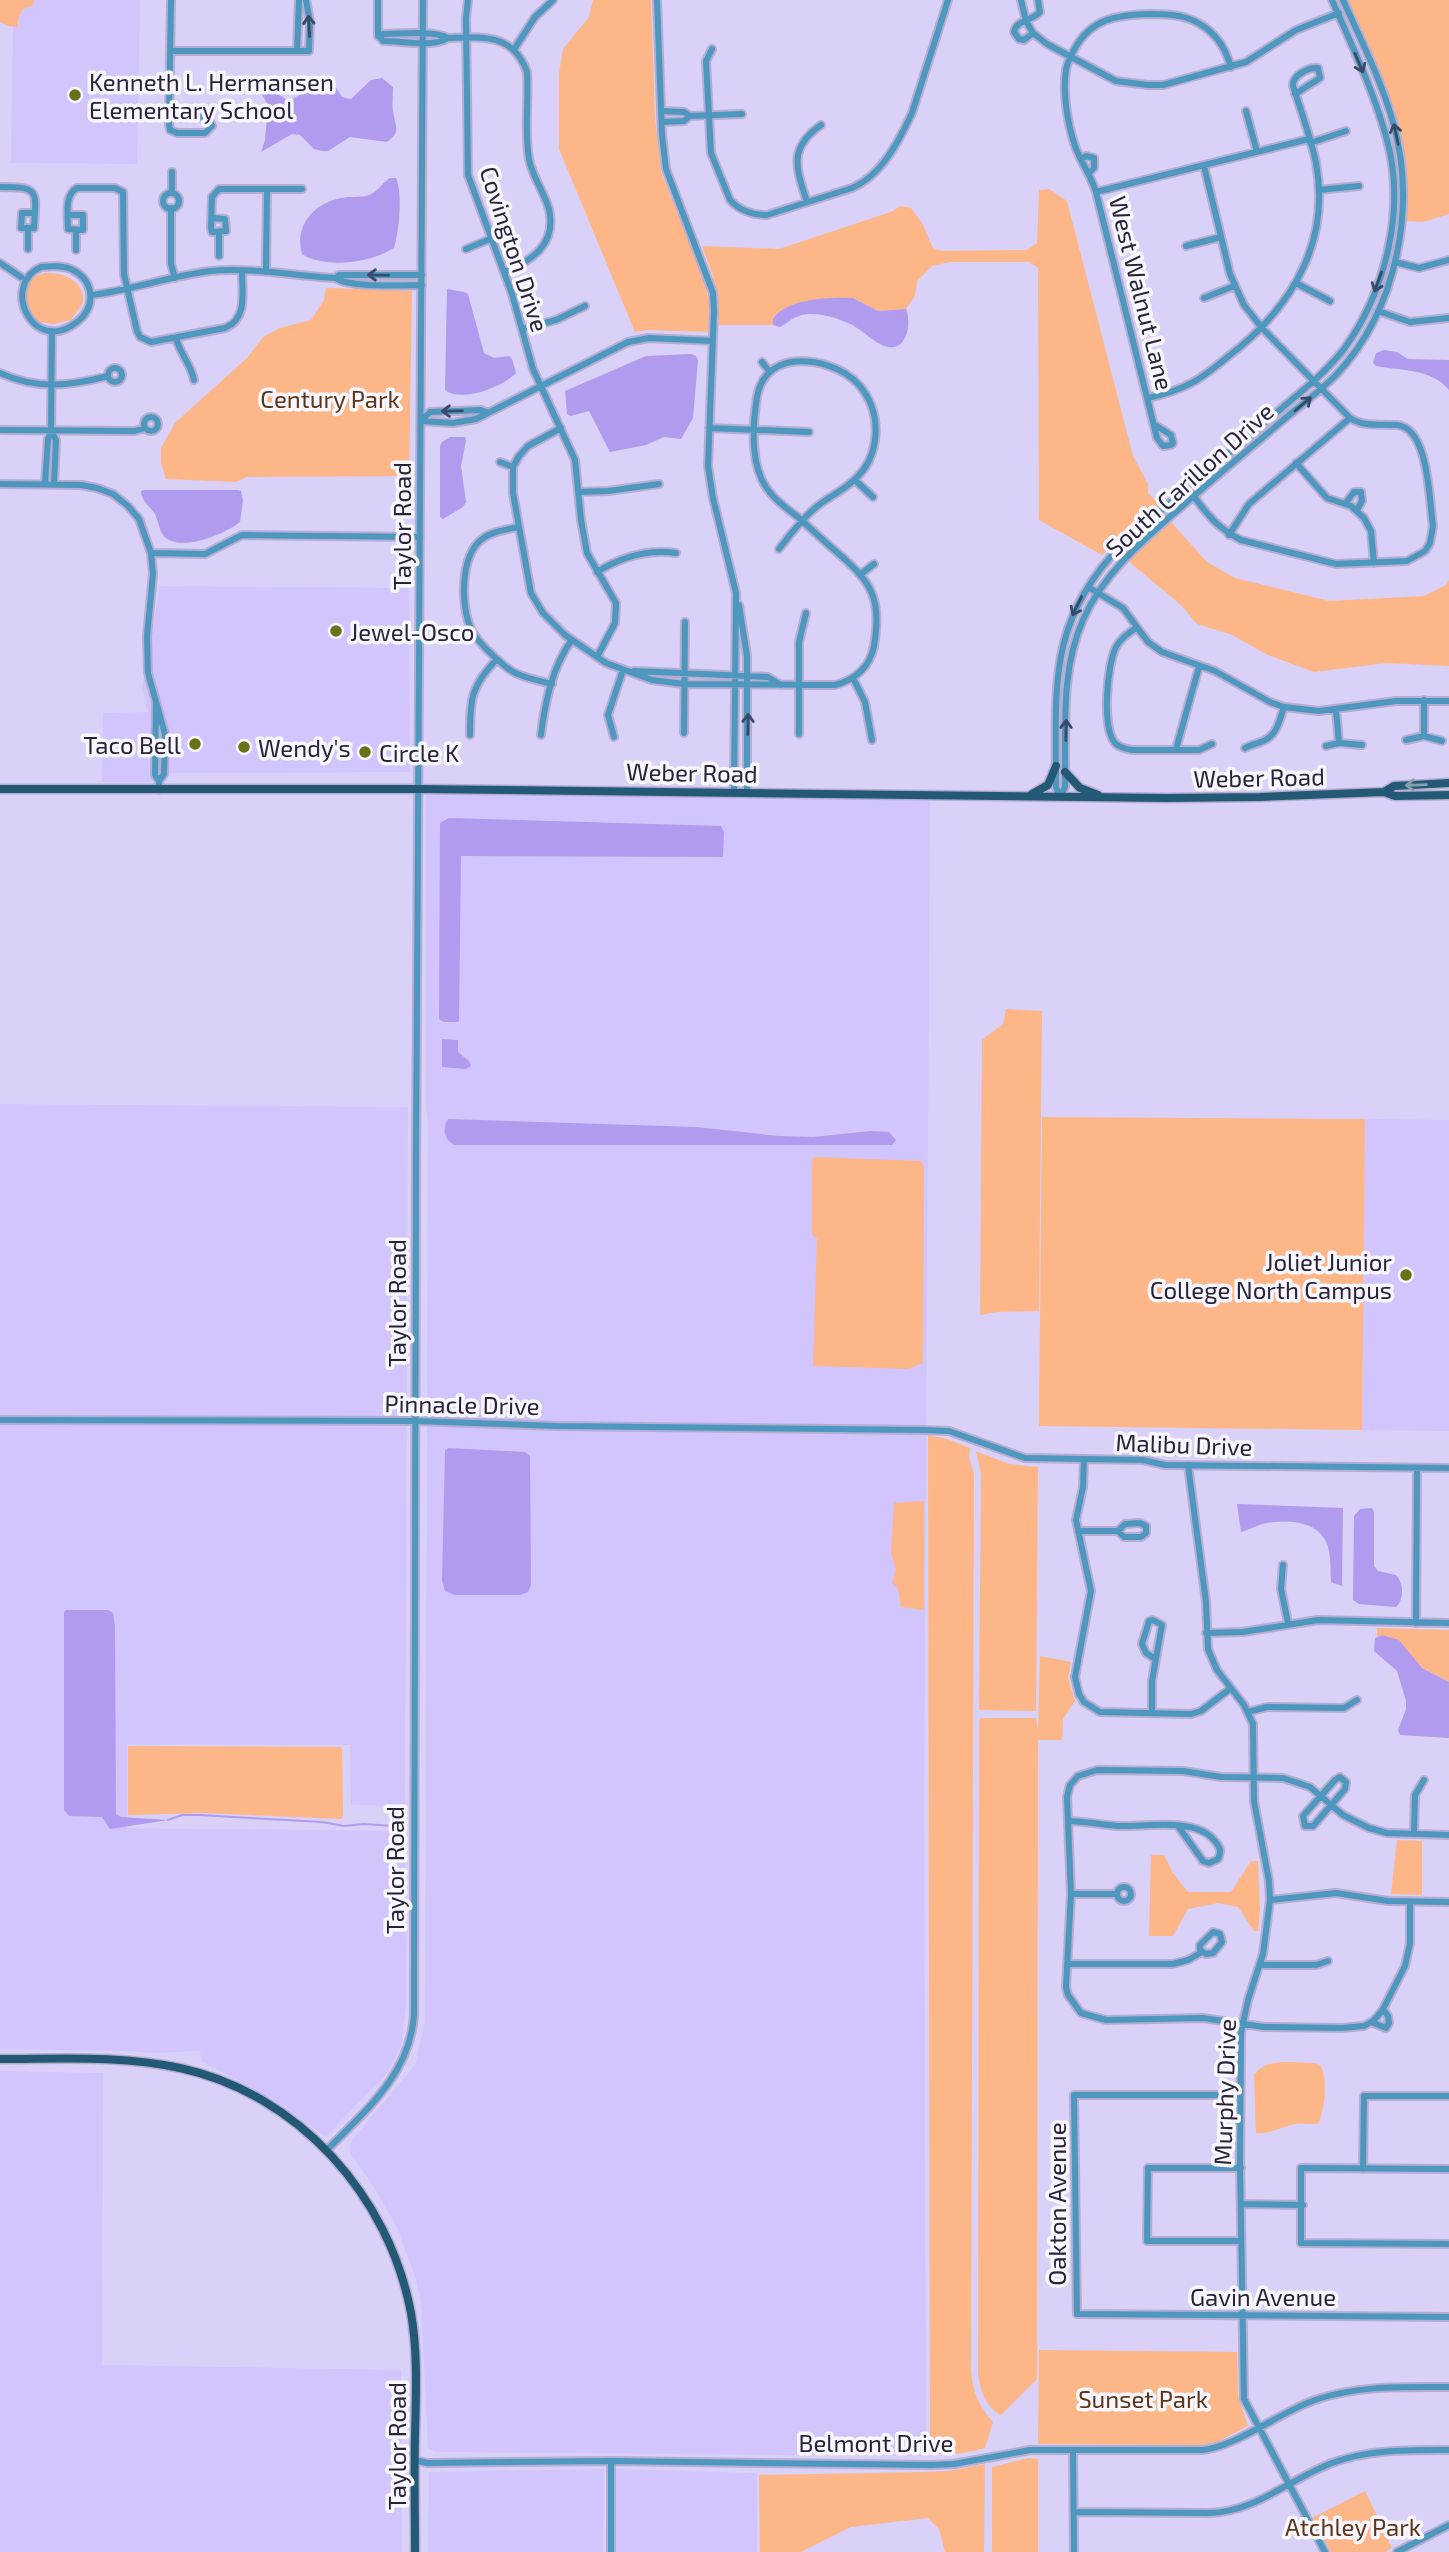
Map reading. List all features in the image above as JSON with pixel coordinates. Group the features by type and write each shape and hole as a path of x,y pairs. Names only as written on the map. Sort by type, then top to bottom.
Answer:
{"main road":[{"path":"1026,797 1048,785 1056,766"},
{"path":"1065,772 1080,788 1104,797"},
{"name":"Weber Road","path":"1384,792 1394,786 1449,783"},
{"name":"Weber Road","path":"0,789 159,785 1026,797 1260,797 1384,792 1395,796 1449,795"},
{"path":"0,2059 112,2059 183,2068 232,2085 267,2103 327,2150"},
{"name":"Taylor Road","path":"327,2150 362,2191 385,2232 401,2273 411,2313 415,2351 415,2552"}],"street":[{"path":"170,116 208,117 212,126 205,133 177,133 170,130 170,116 171,51 171,0"},
{"path":"297,51 299,0"},
{"path":"171,51 309,51 310,22 306,0"},
{"path":"379,0 378,36 383,41 444,35 448,38 500,41 515,48 523,60 527,72 527,148 548,209 551,227 547,241 539,253 526,264 504,272"},
{"name":"Taylor Road","path":"327,2150 388,2085 406,2054 413,2025 423,0"},
{"name":"Covington Drive","path":"468,0 466,166 470,184 504,272 533,369 575,460 585,545 597,572 614,598 617,612 613,628 597,657"},
{"path":"515,48 535,18 553,0"},
{"path":"657,0 666,169 713,293 710,485 745,634 748,685 747,792"},
{"path":"712,49 706,61 711,153 735,206 755,215 766,215 864,183 875,173 912,113 948,0"},
{"path":"1021,0 1032,33 1070,57 1100,74 1131,84 1163,85 1231,67 1256,57 1296,30 1348,10"},
{"path":"1032,33 1024,40 1015,36 1014,28 1040,12 1038,0"},
{"name":"South Carillon Drive","path":"1060,797 1056,787 1059,659 1067,627 1088,587 1125,541 1315,380 1343,351 1362,320 1385,261 1395,209 1393,167 1388,141 1377,107 1332,0"},
{"name":"South Carillon Drive","path":"1060,797 1065,787 1070,664 1075,639 1084,617 1099,593 1125,558 1322,387 1353,354 1378,311 1395,262 1403,209 1398,148 1387,101 1343,0"},
{"path":"1070,57 1080,38 1103,20 1124,15 1170,14 1183,16 1206,28 1224,46 1231,67"},
{"name":"West Walnut Lane","path":"1070,57 1065,74 1068,122 1096,192 1155,425"},
{"path":"1148,398 1184,389 1198,382 1262,328 1297,283 1316,227 1319,190 1316,163 1295,94 1292,82 1294,78 1318,68 1320,78 1295,94"},
{"path":"662,111 684,112 690,116"},
{"path":"1246,111 1257,152"},
{"path":"662,122 684,121 690,116 742,114"},
{"path":"807,202 798,175 798,154 805,136 821,125"},
{"path":"1096,192 1346,131"},
{"name":"West Walnut Lane","path":"1081,159 1086,156 1094,158 1094,168 1090,172"},
{"path":"1187,488 1213,522 1229,535 1336,565 1407,561 1418,557 1430,543 1433,526 1421,446 1405,427 1364,424 1350,418 1262,328 1244,305 1234,286 1203,166"},
{"path":"172,172 172,194 178,195 179,207 171,208 171,264 175,278"},
{"path":"1319,190 1359,186"},
{"path":"0,187 26,187 36,198 35,213 34,228 21,228 22,213 35,213"},
{"path":"212,218 226,220 226,231 212,232 212,218 212,197 219,189 302,189"},
{"path":"266,272 267,189"},
{"path":"68,215 83,215 83,230 68,229 68,215 69,194 72,190 122,190 124,274 127,290 140,337 151,342 225,328 235,323 241,314 242,271"},
{"path":"28,228 28,249"},
{"path":"76,230 76,250"},
{"path":"219,233 219,256"},
{"path":"1186,246 1221,237"},
{"path":"466,249 490,239"},
{"path":"1395,262 1419,268 1449,260"},
{"path":"0,263 21,277"},
{"path":"14,293 21,277 41,267 61,267 72,270 82,278 92,295 91,307 77,323 52,331 30,326 19,316"},
{"path":"92,295 210,271 266,272 336,278 339,275 422,275"},
{"path":"336,278 340,282 422,285"},
{"path":"1297,283 1330,301"},
{"path":"1204,298 1234,286"},
{"path":"522,329 556,320 585,306"},
{"path":"1378,311 1410,322 1449,318"},
{"path":"45,484 51,430 52,331"},
{"path":"176,338 181,354 191,366 194,380"},
{"path":"421,421 460,422 476,419 628,342 649,338 713,341"},
{"path":"762,362 769,371"},
{"path":"561,428 528,446 519,456 513,467 513,501 534,599 543,613 571,641 624,671 652,680 684,684 830,686 853,678 871,658 875,642 874,598 862,574 802,521 770,493 762,480 754,452 758,388 769,371 790,362 833,367 858,384 867,397 874,412 876,442 855,480 824,501 802,521 779,549"},
{"path":"0,373 24,382 51,386 77,385 108,376"},
{"path":"421,421 430,412 486,412"},
{"path":"1229,535 1249,504 1350,418"},
{"path":"0,430 135,431 145,428"},
{"path":"709,428 809,432"},
{"path":"51,430 55,440 54,484"},
{"path":"500,462 513,467"},
{"path":"1296,464 1318,491 1335,502 1357,510 1371,531 1374,563"},
{"path":"855,480 873,497"},
{"path":"0,484 81,485 113,494 139,519 151,553 153,574 146,645 150,681 165,734 164,775 159,785"},
{"path":"579,492 659,484"},
{"path":"1345,504 1351,495 1360,492 1362,501 1357,510"},
{"path":"518,527 485,537 474,546 466,564 465,606 468,622 475,635 512,671 552,684"},
{"path":"151,553 205,554 243,536 420,537"},
{"path":"597,572 611,563 634,555 662,551 676,553"},
{"path":"862,574 874,564"},
{"path":"1088,587 1123,608 1136,628 1162,652 1215,671 1269,702 1284,707 1319,711 1396,701 1449,701"},
{"path":"734,792 736,593"},
{"path":"799,734 799,642 806,613"},
{"path":"684,733 685,622"},
{"path":"1136,628 1123,637 1115,650 1108,687 1109,729 1117,744 1123,748 1199,750 1212,744"},
{"path":"541,735 552,684 560,659 571,641"},
{"path":"470,735 473,690 480,677 497,659"},
{"path":"1176,749 1199,667"},
{"path":"624,671 768,677 783,686"},
{"path":"614,737 608,715 624,671"},
{"path":"853,678 867,707 872,740"},
{"path":"1424,700 1424,736"},
{"path":"1245,748 1271,736 1284,707"},
{"path":"1336,710 1339,743"},
{"path":"1406,740 1424,736 1441,741"},
{"path":"1326,746 1339,743 1362,745"},
{"name":"Pinnacle Drive","path":"0,1420 415,1421 556,1426 923,1430"},
{"name":"Malibu Drive","path":"923,1430 950,1432 1025,1458 1143,1461 1165,1465 1449,1468"},
{"path":"1084,1460 1083,1487 1076,1520 1091,1591 1075,1676 1079,1694 1084,1702 1100,1712 1191,1714 1201,1712 1231,1688"},
{"name":"Murphy Drive","path":"1188,1465 1205,1591 1206,1633 1211,1660 1248,1712 1255,1736 1254,1801 1266,1855 1270,1899 1260,1965 1242,2024 1240,2095 1244,2399 1325,2552"},
{"path":"1416,1623 1417,1468"},
{"path":"1078,1531 1118,1531"},
{"path":"1283,1565 1281,1589 1288,1623"},
{"path":"1152,1713 1155,1659 1162,1625 1153,1620 1149,1621 1142,1644 1146,1653 1155,1659"},
{"path":"1206,1633 1243,1632 1318,1620 1449,1623"},
{"path":"1248,1712 1267,1707 1344,1708 1357,1700"},
{"path":"1410,1902 1408,1958 1383,2008 1371,2022 1358,2028 1264,2027 1203,2018 1130,2020 1090,2017 1081,2012 1068,1996 1066,1987 1071,1894 1067,1797 1070,1785 1077,1776 1087,1771 1183,1772 1221,1777 1292,1780 1310,1787 1343,1815 1369,1828 1387,1833 1449,1835"},
{"path":"1344,1779 1345,1789 1313,1826 1305,1826 1303,1816 1321,1795 1335,1780 1344,1779"},
{"path":"1414,1833 1415,1795 1424,1780"},
{"path":"1068,1821 1115,1826 1178,1826 1200,1829 1211,1836 1221,1850 1218,1859 1209,1863 1203,1861 1178,1826"},
{"path":"1270,1899 1336,1893 1410,1902 1449,1902"},
{"path":"1071,1894 1117,1894"},
{"path":"1068,1964 1173,1964 1202,1952"},
{"path":"1260,1965 1316,1965 1328,1961"},
{"path":"1371,2022 1386,2028 1389,2023 1388,2016 1383,2008"},
{"name":"Oakton Avenue","path":"1077,2314 1074,2095 1240,2095"},
{"path":"1363,2169 1364,2096 1449,2096"},
{"path":"1241,2168 1148,2168 1147,2241 1241,2241"},
{"path":"1449,2169 1301,2168 1301,2243 1449,2244"},
{"path":"1241,2204 1303,2205"},
{"name":"Gavin Avenue","path":"1077,2314 1449,2317"},
{"name":"Belmont Drive","path":"415,2460 427,2463 611,2461 931,2465 954,2464 1019,2451 1209,2449 1219,2447 1314,2400 1358,2389 1449,2387"},
{"path":"1073,2450 1074,2552"},
{"path":"1074,2512 1219,2513 1244,2508 1329,2465 1362,2455 1400,2450 1449,2450"},
{"path":"611,2461 611,2552"},
{"path":"1397,2552 1447,2526 1449,2537"}],"shaded area":[{"name":"Kenneth L. Hermansen Elementary School","path":"34,0 140,0 137,164 11,163 13,27 18,26 20,13 33,5"},
{"path":"382,78 393,87 396,131 387,142 350,137 328,151 322,151 314,149 300,135 292,134 261,152 265,140 268,105 259,89 266,82 280,95 291,100 305,91 322,93 335,86 342,97 351,99 371,80"},
{"path":"390,178 396,178 400,203 394,248 374,257 347,262 318,261 302,254 301,234 308,217 331,201 369,195"},
{"path":"447,289 468,294 484,353 494,358 509,356 516,373 510,378 482,392 461,395 445,390"},
{"path":"853,298 878,311 906,309 908,329 903,342 898,346 884,346 851,325 821,315 806,314 780,327 773,325 773,319 779,312 798,303"},
{"path":"1384,350 1397,352 1408,359 1449,360 1449,390 1425,374 1376,366 1373,363 1376,353"},
{"path":"691,354 698,360 693,418 681,439 664,437 646,445 610,452 589,411 571,416 567,414 565,391 646,356"},
{"path":"450,437 465,437 466,440 461,466 466,502 463,507 443,519 440,517 440,446"},
{"path":"141,491 241,491 243,500 240,522 224,532 202,540 179,543 170,540 163,535 155,514 142,498"},
{"path":"160,586 409,588 410,772 170,773 151,782 102,782 103,713 148,712 142,688"},
{"path":"426,794 930,800 924,1799 926,2456 435,2452 428,2448 421,2302 416,2279 397,2228 376,2190 351,2154 350,2148 352,2140 415,2065 425,2021 428,1123"},
{"path":"449,818 721,826 724,832 723,857 461,856 459,1020 444,1022 439,1019 440,823"},
{"path":"442,1039 458,1040 458,1052 471,1066 466,1069 442,1067"},
{"path":"0,1104 408,1107 405,1806 351,1805 350,1745 127,1744 127,1828 405,1831 406,2005 401,2046 386,2074 326,2137 279,2103 201,2061 200,2051 154,2053 0,2049"},
{"path":"448,1119 696,1127 813,1137 870,1131 889,1132 896,1140 892,1145 454,1145 445,1134"},
{"name":"Joliet Junior College North Campus","path":"1365,1119 1449,1120 1449,1431 1362,1430"},
{"path":"445,1450 525,1452 530,1456 531,1585 528,1592 520,1595 455,1595 445,1591 442,1581"},
{"path":"1237,1504 1343,1508 1342,1586 1331,1582 1328,1548 1319,1532 1306,1525 1282,1522 1264,1524 1241,1532"},
{"path":"1372,1508 1374,1566 1378,1571 1399,1578 1402,1596 1396,1607 1359,1604 1353,1600 1354,1516 1360,1509"},
{"path":"66,1610 108,1610 113,1613 116,1814 121,1817 168,1820 110,1829 102,1817 69,1816 64,1810"},
{"path":"1382,1635 1399,1640 1422,1668 1449,1682 1449,1738 1400,1735 1398,1730 1406,1709 1406,1701 1397,1671 1374,1651 1375,1638"},
{"path":"0,2071 103,2073 102,2365 401,2370 402,2552 0,2552"},
{"path":"604,2469 603,2552 428,2552 429,2472"},
{"path":"616,2469 757,2473 757,2552 616,2552"}],"green space":[{"path":"0,0 34,0 33,6 21,12 18,27 0,22"},
{"path":"593,0 651,0 655,117 661,172 704,278 714,278 702,246 779,249 891,212 900,206 911,208 922,223 933,248 942,251 1027,250 1037,243 1039,190 1049,189 1067,201 1133,456 1148,484 1148,493 1160,505 1130,531 1142,545 1170,521 1207,562 1235,578 1329,601 1424,596 1446,585 1449,580 1449,666 1387,663 1314,672 1268,655 1230,634 1197,624 1182,606 1127,560 1138,548 1125,535 1102,555 1039,520 1038,268 1029,262 950,262 932,266 917,281 915,296 906,309 878,311 853,298 807,301 776,314 773,325 719,325 716,286 706,287 709,305 708,332 635,332 559,149 559,73 563,49 589,17"},
{"path":"1348,0 1449,0 1449,214 1423,222 1405,221 1404,167 1395,114"},
{"path":"45,273 66,276 81,289 83,303 71,320 53,324 35,321 23,304 23,295 32,277"},
{"name":"Century Park","path":"326,288 412,291 409,476 247,477 236,482 166,479 161,463 161,448 175,423 247,358 263,337 280,328 311,320 324,300"},
{"path":"1006,1009 1042,1011 1039,1311 980,1315 982,1040 1003,1024"},
{"path":"1042,1117 1365,1119 1362,1430 1039,1426"},
{"path":"812,1159 921,1161 924,1167 923,1363 908,1369 813,1366 817,1238 812,1235"},
{"path":"928,1435 970,1448 969,1458 974,1474 971,2370 977,2398 993,2422 985,2448 951,2454 930,2453"},
{"path":"976,1451 1009,1464 1038,1467 1036,1711 979,1710 981,1473"},
{"path":"924,1501 924,1610 901,1607 898,1588 892,1583 896,1569 891,1553 894,1503"},
{"path":"1377,1628 1449,1630 1449,1682 1423,1668 1392,1638 1377,1636"},
{"path":"1040,1656 1071,1662 1068,1678 1075,1701 1063,1719 1062,1740 1038,1740 1037,2379 1001,2415 995,2412 984,2396 978,2371 979,1721 981,1718 1036,1718 1038,1731"},
{"path":"128,1746 342,1747 343,1816 341,1819 203,1813 128,1815"},
{"path":"1397,1840 1422,1841 1422,1895 1391,1894"},
{"path":"1151,1855 1164,1855 1173,1873 1188,1892 1231,1892 1251,1861 1258,1861 1258,1931 1254,1931 1238,1907 1218,1903 1188,1909 1173,1936 1149,1936"},
{"path":"1273,2063 1320,2065 1323,2071 1325,2086 1319,2123 1295,2124 1256,2133 1254,2075 1259,2069"},
{"name":"Sunset Park","path":"1039,2350 1237,2352 1238,2396 1248,2426 1217,2442 1202,2445 1038,2444"},
{"path":"1028,2458 1038,2459 1038,2552 992,2552 992,2467"},
{"path":"985,2464 984,2552 945,2552 939,2529 928,2518 851,2527 801,2552 760,2552 759,2475 948,2471"},
{"name":"Atchley Park","path":"1365,2491 1392,2548 1386,2552 1331,2552 1312,2518"}],"waterway":[{"path":"168,1820 182,1815 199,1815 322,1822 344,1826 395,1826"}],"place":[{"name":"Kenneth L. Hermansen Elementary School","path":"75,95"},
{"name":"Jewel-Osco","path":"336,631"},
{"name":"Taco Bell","path":"195,744"},
{"name":"Wendy's","path":"244,747"},
{"name":"Circle K","path":"365,752"},
{"name":"Joliet Junior College North Campus","path":"1406,1275"}]}
